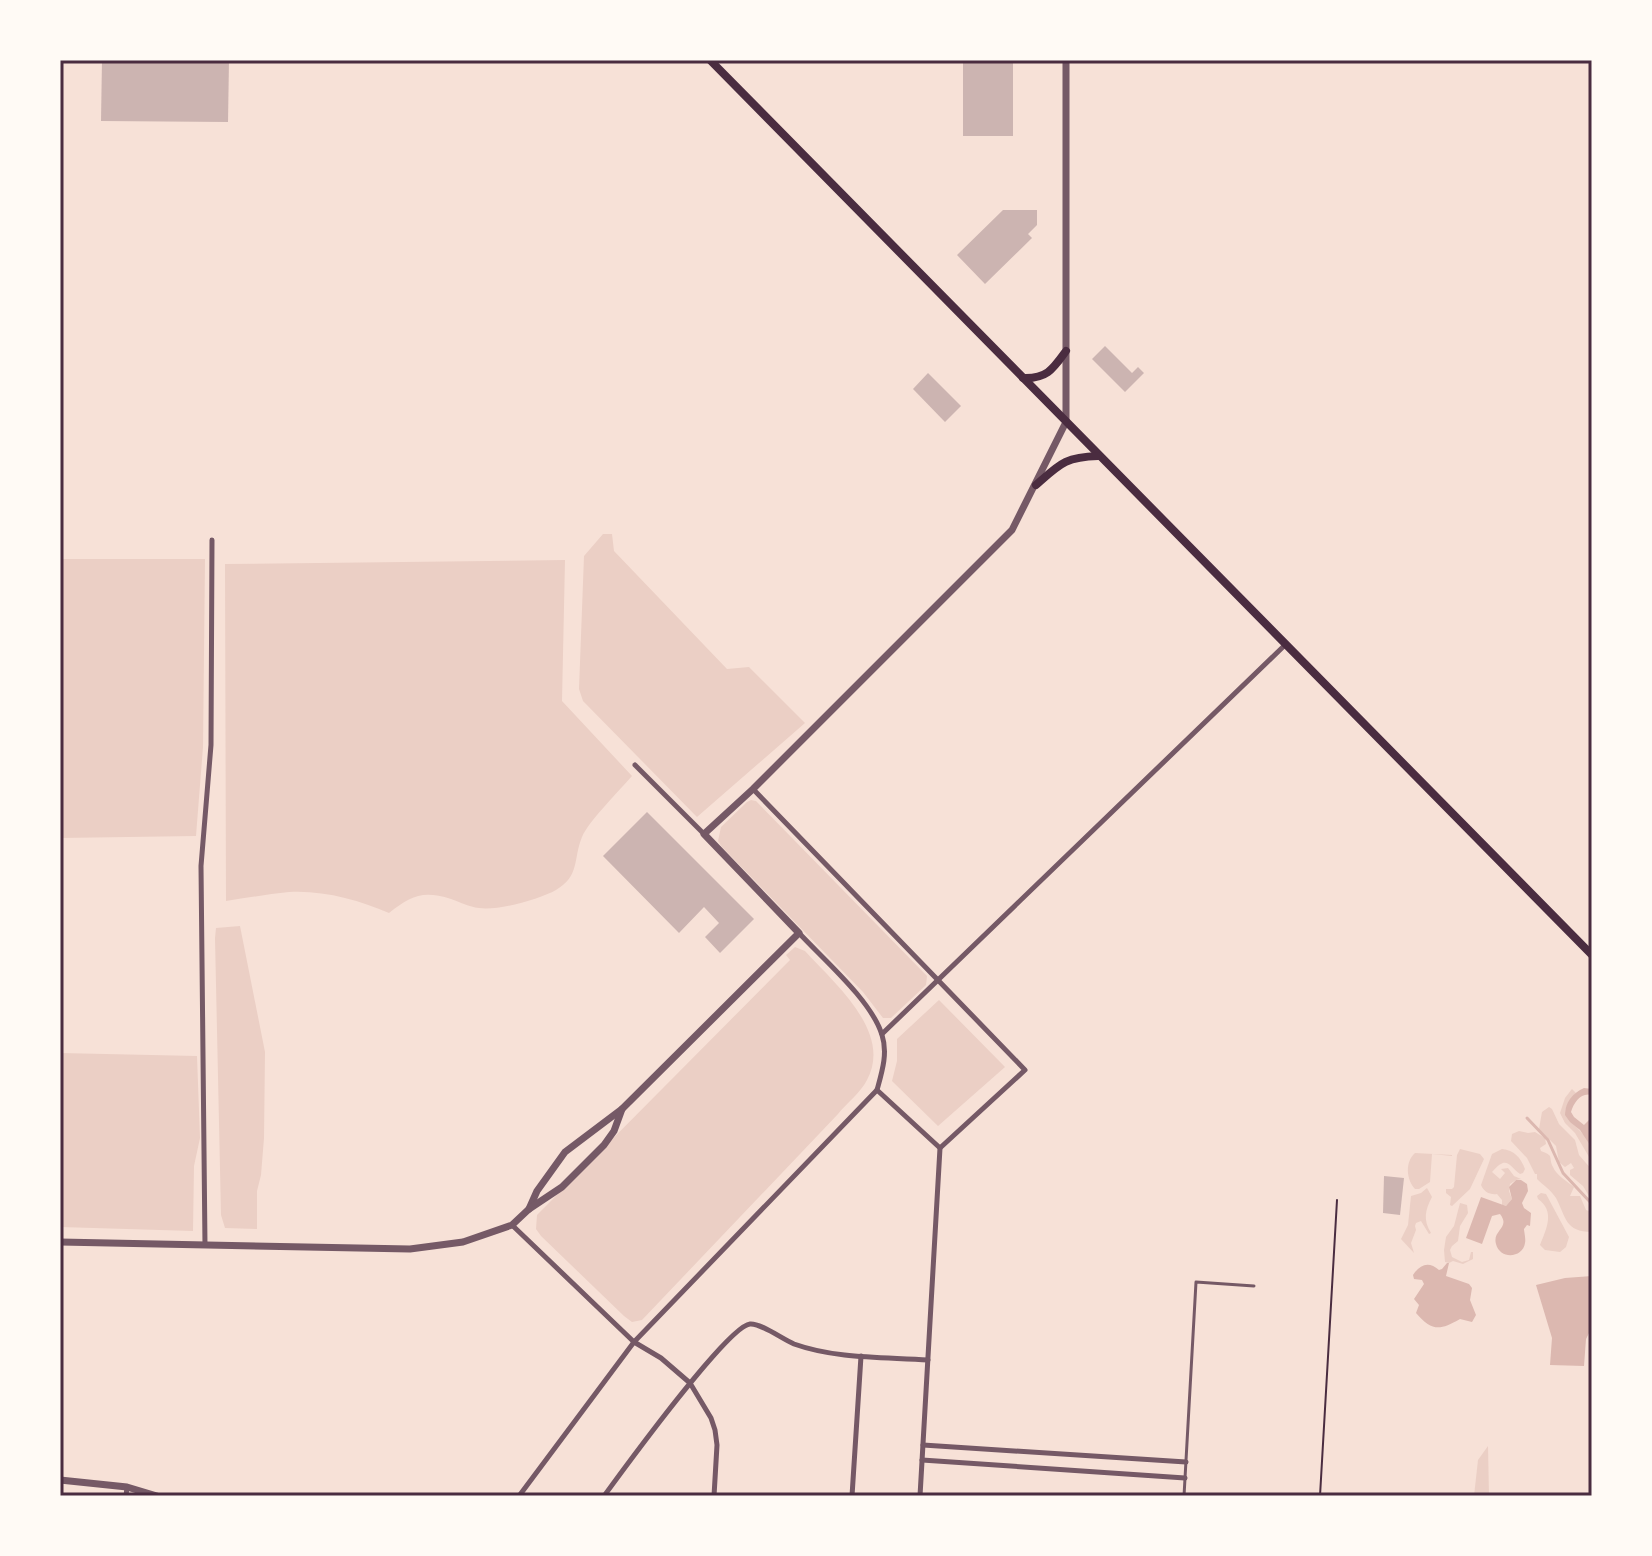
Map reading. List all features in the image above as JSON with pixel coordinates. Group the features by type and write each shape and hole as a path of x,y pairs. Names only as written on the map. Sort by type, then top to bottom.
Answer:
{"main road":[{"path":"710,60 1592,955"},
{"path":"1022,378 1039,378 1052,371 1066,351"},
{"path":"1036,485 1064,462 1077,456 1098,456"}],"street":[{"path":"704,834 1012,530 1066,422 1066,60"},
{"path":"205,1245 201,866 211,745 212,540"},
{"path":"882,1034 1286,644"},
{"path":"519,1496 634,1342 877,1090 884,1066 882,1034 859,997 635,765"},
{"path":"753,789 1025,1070 940,1148 920,1496"},
{"path":"529,1209 537,1191 565,1152 622,1109 799,933"},
{"path":"877,1090 940,1148"},
{"path":"60,1242 410,1249 463,1242 512,1225 529,1209 562,1187 604,1145 614,1131 622,1109"},
{"path":"512,1225 634,1342 661,1358 690,1383 715,1430 714,1496"},
{"path":"604,1496 690,1383 744,1325 759,1324 781,1339 831,1354 928,1360"},
{"path":"852,1496 861,1356"},
{"path":"923,1445 1186,1462"},
{"path":"922,1460 1185,1478"},
{"path":"60,1480 157,1496"}],"lane":[{"path":"1184,1496 1196,1282 1254,1286"}],"path":[{"path":"1320,1496 1337,1200"}],"shaded area":[{"path":"603,534 612,534 614,551 727,669 749,667 805,723 697,817 583,701 579,689 584,556"},
{"path":"60,559 205,559 203,747 196,836 60,838"},
{"path":"565,560 562,701 632,776 585,831 575,866 564,885 530,900 487,908 472,907 432,895 417,896 389,913 353,900 315,893 289,892 226,901 225,564"},
{"path":"751,800 756,801 927,976 926,985 891,1018 883,1018 863,992 718,841 721,827"},
{"path":"240,926 265,1052 264,1138 257,1191 257,1229 225,1228 221,1215 215,938 216,928"},
{"path":"795,947 805,951 857,1010 872,1044 873,1062 867,1080 642,1320 632,1322 541,1236 536,1229 537,1215 790,960 786,955"},
{"path":"939,1000 1005,1067 938,1126 892,1081 897,1061 897,1039"},
{"path":"60,1053 197,1056 200,1138 194,1166 193,1231 60,1227"},
{"path":"1584,1088 1592,1089 1592,1095 1578,1099 1571,1112 1584,1125 1592,1117 1592,1148 1565,1115 1570,1098"},
{"path":"1572,1089 1576,1093 1565,1111 1590,1143 1592,1162 1560,1113"},
{"path":"1549,1107 1559,1124 1575,1140 1579,1155 1592,1170 1592,1196 1570,1175 1570,1170 1574,1168 1571,1163 1565,1167 1559,1162 1556,1146 1539,1129 1542,1112"},
{"path":"1535,1132 1545,1138 1546,1144 1540,1148 1541,1151 1550,1156 1557,1173 1574,1187 1570,1196 1580,1196 1586,1210 1592,1212 1592,1232 1576,1229 1568,1222 1556,1198 1537,1179 1527,1158 1511,1141 1512,1134"},
{"path":"1460,1149 1480,1154 1484,1159 1470,1189 1452,1206 1446,1189 1454,1187"},
{"path":"1502,1149 1516,1155 1525,1169 1520,1174 1504,1163 1492,1172 1500,1179 1505,1173 1501,1169 1508,1168 1521,1179 1510,1184 1512,1199 1506,1206 1502,1205 1497,1194 1484,1190 1481,1185 1492,1154"},
{"path":"1415,1153 1452,1155 1452,1156 1432,1154 1430,1182 1415,1189 1408,1171"},
{"path":"1516,1180 1527,1184 1528,1191 1522,1203 1531,1213 1530,1226 1524,1229 1525,1242 1520,1252 1506,1255 1498,1249 1495,1239 1503,1226 1500,1214 1492,1216 1482,1244 1466,1238 1481,1197 1506,1206 1512,1199 1509,1187"},
{"path":"1427,1188 1432,1197 1426,1215 1431,1233 1421,1221 1416,1223 1411,1243 1414,1253 1401,1239 1408,1225 1411,1196"},
{"path":"1546,1194 1569,1237 1566,1247 1560,1252 1545,1250 1540,1245 1548,1220 1546,1209 1537,1196"},
{"path":"1460,1203 1467,1205 1468,1213 1460,1226 1458,1241 1450,1250 1452,1257 1462,1262 1469,1260 1473,1252 1473,1259 1463,1264 1445,1262 1444,1250"},
{"path":"1447,1263 1446,1276 1472,1288 1470,1300 1476,1315 1472,1322 1460,1319 1447,1326 1431,1326 1416,1313 1419,1305 1414,1299 1424,1284 1422,1280 1414,1279 1413,1275 1425,1265 1439,1270"},
{"path":"1592,1276 1592,1327 1586,1339 1584,1366 1550,1365 1552,1338 1536,1285"},
{"path":"1488,1446 1489,1496 1474,1496 1478,1460"}],"building":[{"path":"102,60 229,60 228,122 101,121"},
{"path":"963,60 1013,60 1013,136 963,136"},
{"path":"1003,210 1037,210 1037,225 1028,234 1032,238 985,284 957,255"},
{"path":"1105,346 1132,373 1138,367 1144,373 1125,392 1092,359"},
{"path":"928,373 961,406 945,422 913,389"},
{"path":"647,812 754,919 720,953 705,937 719,923 704,907 679,933 603,856"},
{"path":"1384,1176 1404,1178 1400,1215 1383,1213"}],"waterway":[{"path":"1527,1118 1548,1140 1563,1173 1591,1203"}]}
